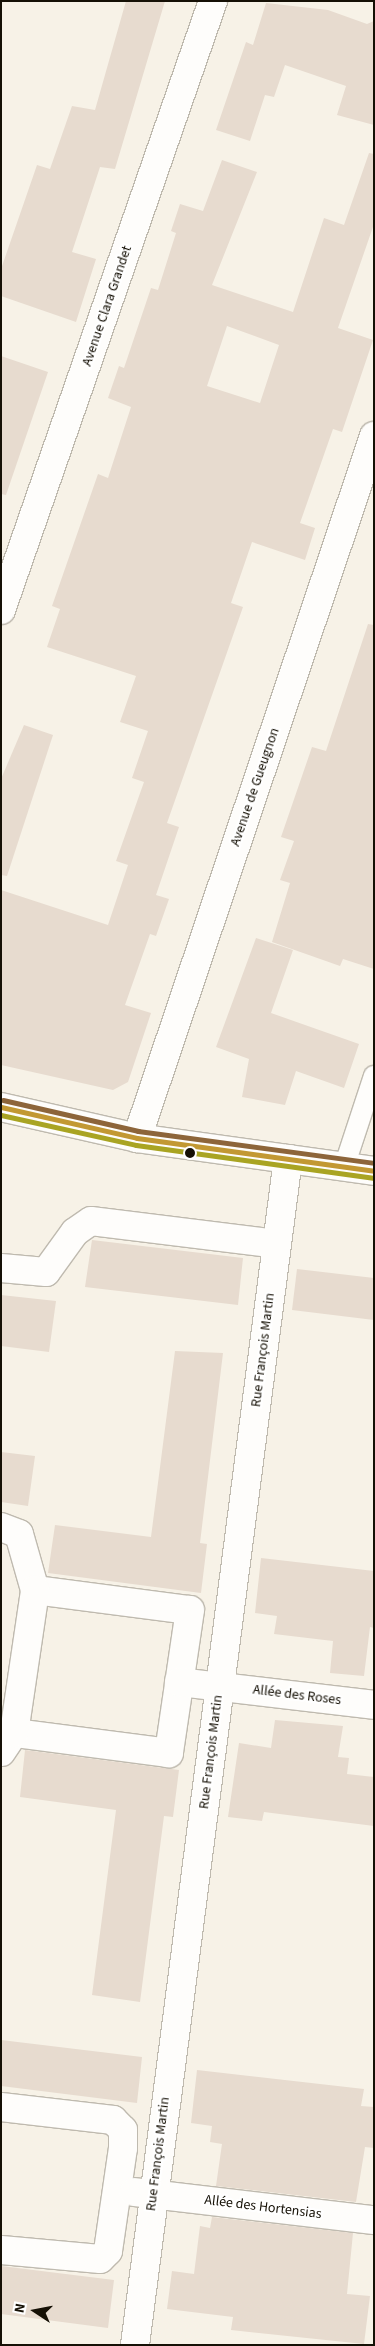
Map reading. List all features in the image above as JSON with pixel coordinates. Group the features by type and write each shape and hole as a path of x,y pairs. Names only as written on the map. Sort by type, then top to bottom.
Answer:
{"street":[{"name":"Avenue Clara Grandet","path":"1,610 213,1"},
{"name":"Avenue de Gueugnon","path":"136,1138 374,436"},
{"path":"1,1107 136,1138 374,1171"},
{"name":"Rue François Martin","path":"135,2345 153,2193 288,1159"},
{"path":"1,1268 46,1272 75,1232 91,1221 277,1244"},
{"path":"1,1527 19,1534 35,1590 8,1743 169,1752 190,1610 35,1590"},
{"name":"Allée des Roses","path":"179,1682 374,1705"},
{"path":"1,2107 113,2120 122,2130 118,2190 108,2251 100,2259 1,2250"},
{"name":"Allée des Hortensias","path":"118,2190 374,2220"}],"lane":[{"path":"344,1167 374,1076"}],"building":[{"path":"126,1 165,1 115,169 100,167 72,252 96,259 76,322 1,296 1,269 37,165 50,169 72,106 95,110"},
{"path":"266,3 328,10 367,24 374,21 374,125 337,115 346,86 285,65 274,97 265,95 250,141 216,130 246,42 253,45"},
{"path":"369,153 374,154 374,224 338,328 373,340 342,432 333,429 300,523 315,528 305,560 252,542 231,603 243,607 167,823 179,827 156,895 169,899 156,936 150,934 125,1005 151,1013 128,1082 113,1090 1,1065 1,890 108,925 128,865 116,861 144,782 132,778 148,731 120,722 136,676 47,647 60,609 52,606 98,474 108,478 131,407 108,398 119,366 124,368 151,288 158,290 176,233 171,231 180,204 203,211 222,160 257,172 212,285 293,312 324,218 344,225","holes":["227,326 279,345 260,403 207,386"]},
{"path":"1,356 48,372 6,495 1,494"},
{"path":"368,624 374,625 374,969 343,959 340,966 272,942 290,883 280,880 294,841 281,837 312,747 326,751"},
{"path":"24,725 53,735 7,876 1,875 1,779"},
{"path":"256,938 293,950 271,1013 359,1044 344,1088 296,1071 285,1105 242,1097 249,1059 216,1047"},
{"path":"92,1240 243,1258 238,1305 85,1287"},
{"path":"297,1269 374,1278 374,1320 292,1310"},
{"path":"1,1295 56,1301 49,1352 1,1346"},
{"path":"175,1351 223,1353 200,1543 207,1544 201,1593 48,1573 55,1525 151,1537"},
{"path":"1,1452 35,1456 28,1506 1,1502"},
{"path":"261,1558 374,1571 374,1628 370,1627 364,1676 330,1673 333,1641 274,1634 277,1616 255,1613"},
{"path":"275,1720 343,1726 338,1757 349,1758 347,1774 374,1777 374,1826 264,1812 262,1821 228,1817 239,1743 271,1748"},
{"path":"25,1750 179,1770 173,1817 164,1816 140,2002 92,1995 116,1810 20,1797"},
{"path":"1,2040 142,2057 137,2103 1,2086"},
{"path":"197,2070 364,2089 361,2106 374,2107 374,2148 365,2147 356,2202 216,2186 222,2144 210,2142 212,2126 191,2123"},
{"path":"212,2217 353,2233 347,2294 370,2296 364,2344 231,2330 233,2317 167,2309 172,2271 194,2274 200,2226 210,2228"},
{"path":"1,2266 114,2280 108,2328 1,2314"}],"transit line":[{"path":"3,1100 138,1131 374,1163"},
{"path":"1,1107 137,1138 374,1171"},
{"path":"1,1115 136,1145 373,1178"}]}
